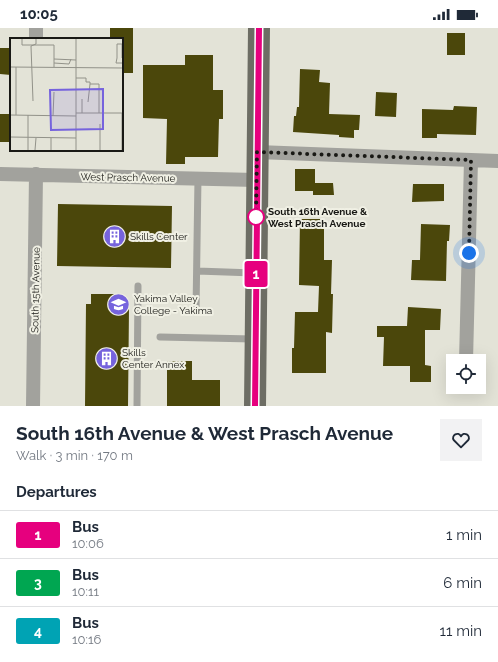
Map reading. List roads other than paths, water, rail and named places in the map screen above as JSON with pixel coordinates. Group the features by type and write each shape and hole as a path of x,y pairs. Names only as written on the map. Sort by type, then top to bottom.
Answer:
{"main road":[{"path":"255,406 256,180 259,28"}],"street":[{"path":"257,152 498,161"},
{"path":"466,354 471,160"},
{"name":"West Prasch Avenue","path":"0,174 256,180"},
{"name":"South 15th Avenue","path":"32,406 36,174"}],"lane":[{"path":"196,310 198,178"},
{"path":"197,271 256,273"},
{"path":"137,406 138,286"},
{"path":"160,337 255,339"}],"place":[{"name":"South 16th Avenue & West Prasch Avenue","path":"256,217"},
{"name":"Skills Center","path":"115,236"},
{"name":"Yakima Valley College - Yakima","path":"118,304"},
{"name":"Skills Center Annex","path":"107,358"}]}
